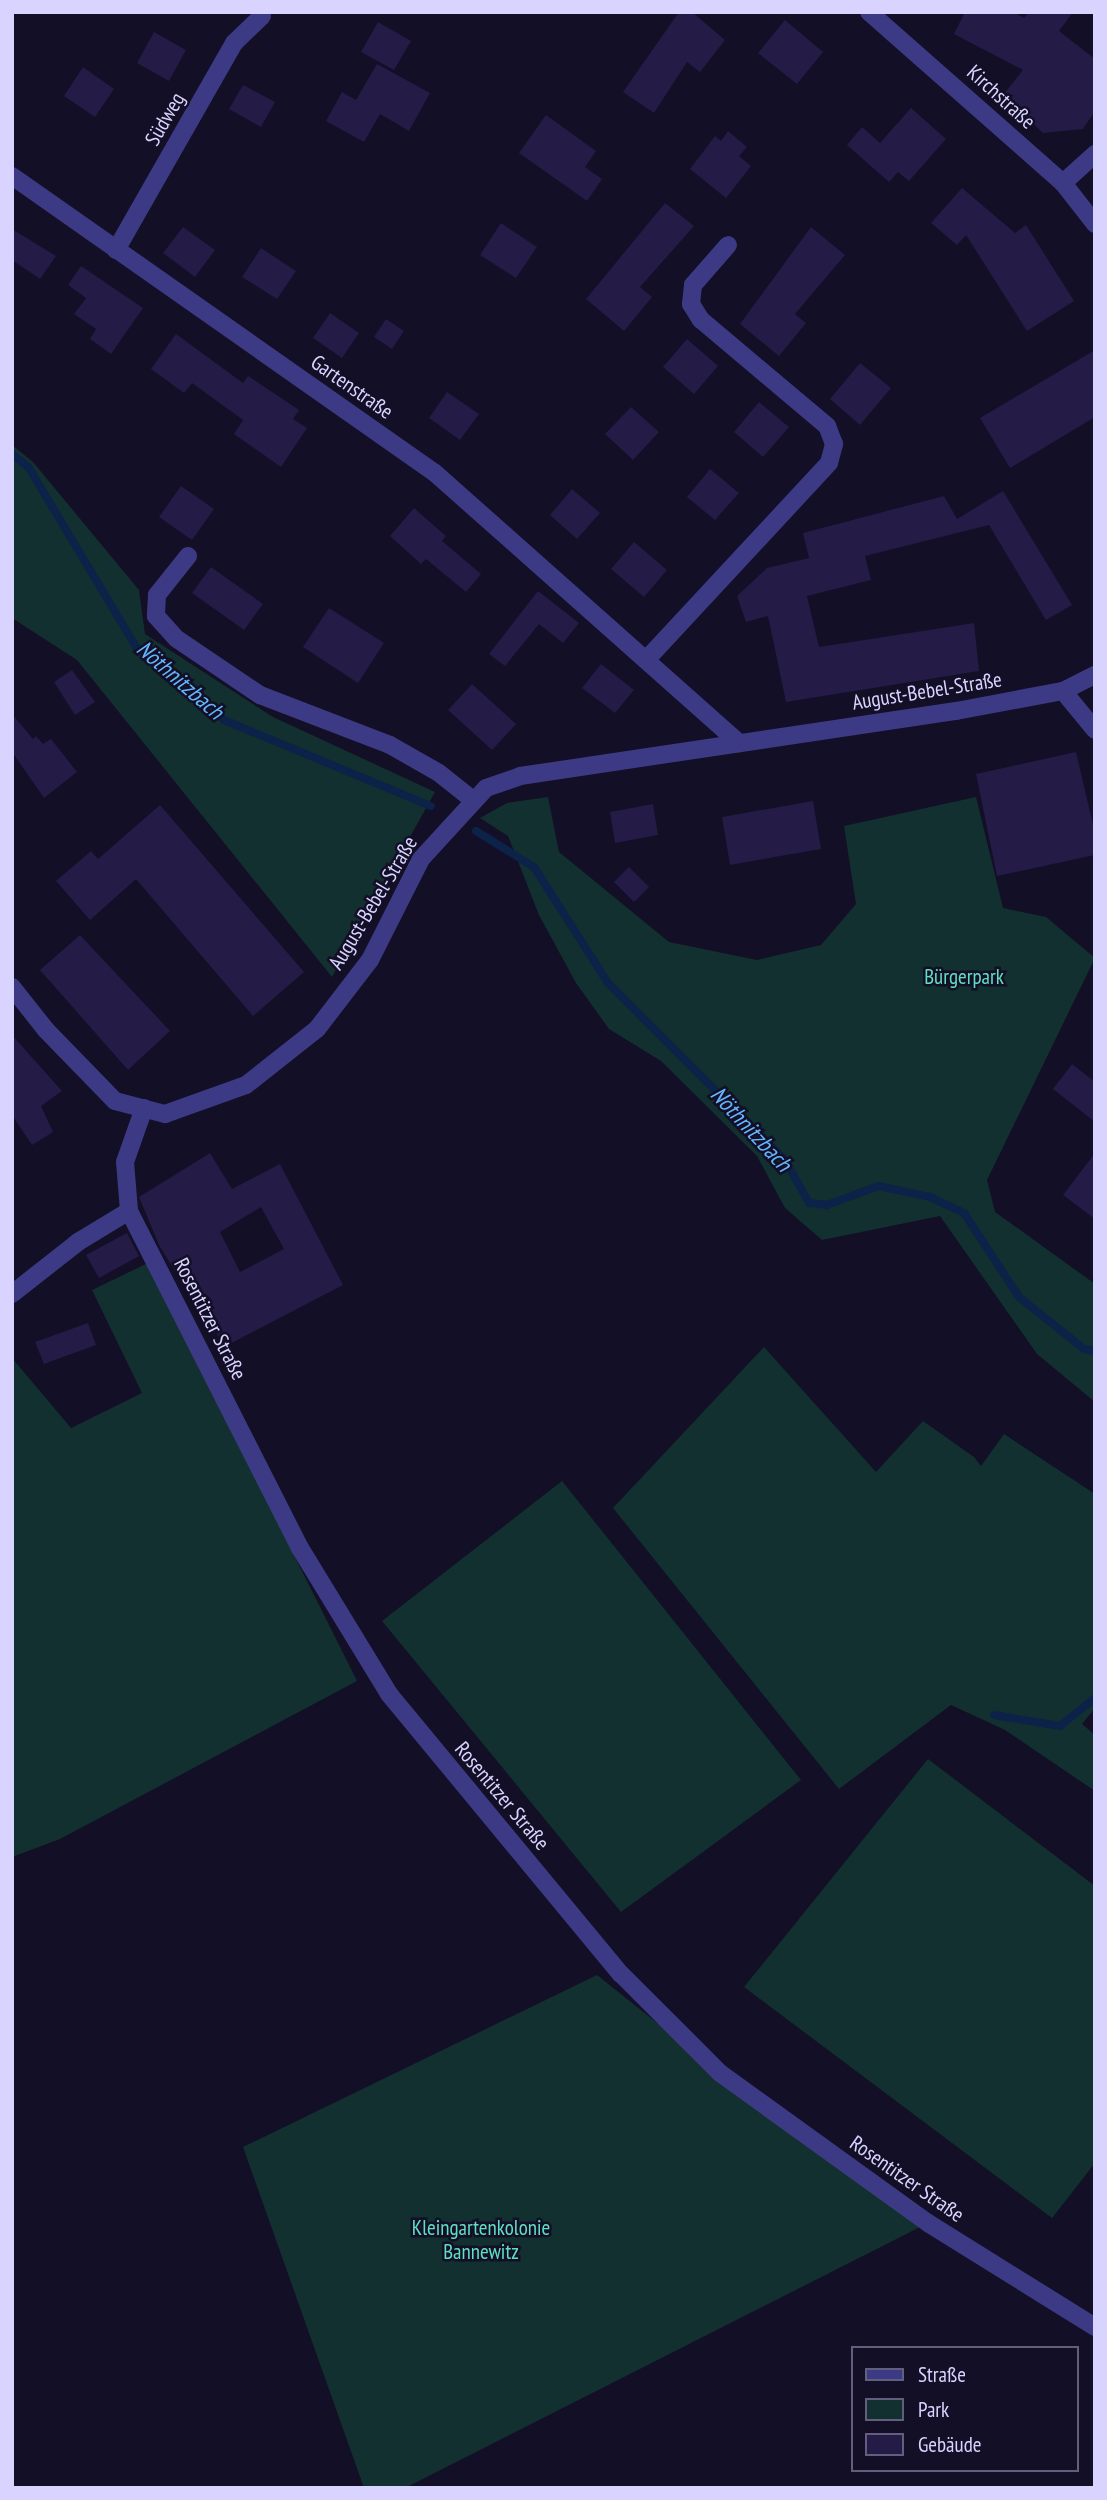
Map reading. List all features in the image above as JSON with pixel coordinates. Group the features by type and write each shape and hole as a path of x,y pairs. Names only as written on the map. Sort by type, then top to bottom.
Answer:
{"street":[{"name":"Kirchstraße","path":"869,12 1063,183 1095,224"},
{"name":"Südweg","path":"116,250 234,43 262,16"},
{"path":"1063,183 1095,154"},
{"name":"Gartenstraße","path":"12,176 436,472 739,743"},
{"path":"646,660 829,463 834,444 827,426 701,320 691,304 693,285 727,245"},
{"path":"188,556 157,595 156,616 177,639 260,695 390,745 439,773 473,800"},
{"name":"August-Bebel-Straße","path":"12,987 46,1030 115,1101 165,1114 246,1085 317,1029 370,960 421,859 486,788 520,776 956,712 1063,691 1095,675"},
{"path":"1063,691 1095,730"},
{"name":"Rosentitzer Straße","path":"144,1108 125,1162 129,1211 300,1548 389,1694 621,1974 720,2073 928,2223 1095,2327"},
{"path":"12,1294 78,1242 129,1211"}],"green space":[{"path":"12,445 33,462 139,590 145,634 273,717 435,792 332,977 77,660 12,618"},
{"name":"Bürgerpark","path":"548,797 559,852 669,942 757,960 821,945 856,904 844,826 976,797 1003,908 1046,917 1095,958 987,1180 995,1212 1095,1284 1095,1402 1037,1354 940,1216 822,1240 785,1208 757,1156 661,1061 609,1029 576,983 539,915 508,836 480,818 507,803"},
{"path":"148,1263 357,1681 60,1839 12,1857 12,1358 71,1428 142,1393 92,1290"},
{"path":"764,1347 876,1472 923,1421 974,1457 981,1466 1004,1434 1095,1494 1095,1708 1082,1724 1095,1735 1095,1791 1005,1730 951,1705 839,1789 613,1508"},
{"path":"562,1481 801,1780 621,1912 382,1621"},
{"path":"928,1759 1095,1886 1095,2163 1052,2218 744,1987"},
{"name":"Kleingartenkolonie Bannewitz","path":"597,1975 720,2073 928,2223 405,2488 364,2488 243,2147"}],"building":[{"path":"679,12 692,12 725,40 700,72 687,62 654,113 623,92"},
{"path":"965,12 1013,12 1024,18 1029,12 1073,12 1059,31 1095,59 1095,111 1083,129 1043,133 1003,95 1023,70 954,34"},
{"path":"785,20 823,52 797,84 758,53"},
{"path":"378,22 411,41 394,70 361,52"},
{"path":"154,32 186,50 169,81 137,63"},
{"path":"377,64 430,93 409,131 380,114 364,142 326,121 342,92 356,100"},
{"path":"83,67 114,89 95,117 64,96"},
{"path":"243,85 275,102 261,127 229,109"},
{"path":"911,108 946,139 909,181 898,172 889,182 847,145 862,127 880,143"},
{"path":"546,115 596,151 585,167 602,179 587,201 519,153"},
{"path":"728,131 747,147 739,156 751,166 726,198 690,169 715,136 721,141"},
{"path":"962,188 1015,233 1026,225 1074,301 1027,331 966,235 957,245 931,223"},
{"path":"665,203 694,226 640,287 652,297 624,331 586,299"},
{"path":"501,223 537,247 516,278 480,255"},
{"path":"183,227 215,250 195,277 163,253"},
{"path":"811,227 845,255 795,314 806,323 779,356 740,324"},
{"path":"12,229 56,256 40,279 12,260"},
{"path":"261,248 296,271 277,299 242,277"},
{"path":"81,266 143,308 111,354 90,339 96,329 74,314 86,298 68,285"},
{"path":"330,313 359,333 342,358 313,338"},
{"path":"386,319 404,331 392,349 374,337"},
{"path":"176,334 243,383 248,376 299,410 293,419 307,428 281,467 234,434 243,420 192,383 184,393 151,369"},
{"path":"687,339 718,366 694,394 663,367"},
{"path":"1095,350 1095,417 1010,468 980,418"},
{"path":"860,363 891,388 860,425 830,399"},
{"path":"447,392 479,414 460,440 429,418"},
{"path":"759,402 789,427 763,457 734,432"},
{"path":"631,407 659,432 633,460 605,434"},
{"path":"710,469 739,493 715,520 687,497"},
{"path":"181,486 214,509 192,540 159,517"},
{"path":"572,489 600,513 577,539 550,515"},
{"path":"1003,491 1072,605 1046,620 989,525 865,556 871,580 807,596 819,647 974,623 979,671 786,702 768,616 746,622 737,596 767,568 809,558 803,533 944,496 957,519"},
{"path":"414,508 446,536 442,541 481,574 466,592 426,559 421,564 390,536"},
{"path":"634,542 667,570 644,597 611,569"},
{"path":"211,567 263,604 244,630 192,593"},
{"path":"538,591 579,623 563,643 539,624 505,666 489,654"},
{"path":"329,608 384,643 358,683 303,647"},
{"path":"601,664 634,690 615,713 582,688"},
{"path":"72,670 95,702 75,715 54,682"},
{"path":"472,684 516,724 492,750 448,710"},
{"path":"12,714 33,739 36,736 43,744 51,739 77,772 44,798 12,752"},
{"path":"1076,752 1095,833 1095,855 997,876 976,774"},
{"path":"813,801 821,849 730,865 722,817"},
{"path":"653,804 658,835 615,843 610,812"},
{"path":"160,805 304,972 253,1016 136,879 90,920 56,881 91,851 98,859"},
{"path":"629,867 649,887 634,902 614,882"},
{"path":"80,935 170,1031 128,1070 40,970"},
{"path":"12,1035 62,1091 41,1106 53,1132 32,1145 12,1115"},
{"path":"1072,1064 1095,1082 1095,1122 1053,1089"},
{"path":"210,1153 232,1189 280,1164 343,1285 224,1347 184,1269 176,1273 159,1245 139,1197","holes":["261,1207 284,1249 240,1272 220,1232"]},
{"path":"1095,1153 1095,1219 1063,1195"},
{"path":"127,1233 139,1256 99,1278 86,1255"},
{"path":"88,1323 96,1345 44,1364 35,1342"}],"waterway":[{"name":"Nöthnitzbach","path":"12,454 29,468 138,650 224,720 431,806"},
{"name":"Nöthnitzbach","path":"476,831 534,867 608,983 785,1160 809,1203 827,1205 878,1186 930,1197 964,1213 1019,1297 1084,1349 1095,1351"},
{"path":"994,1715 1060,1726 1095,1698"}]}
